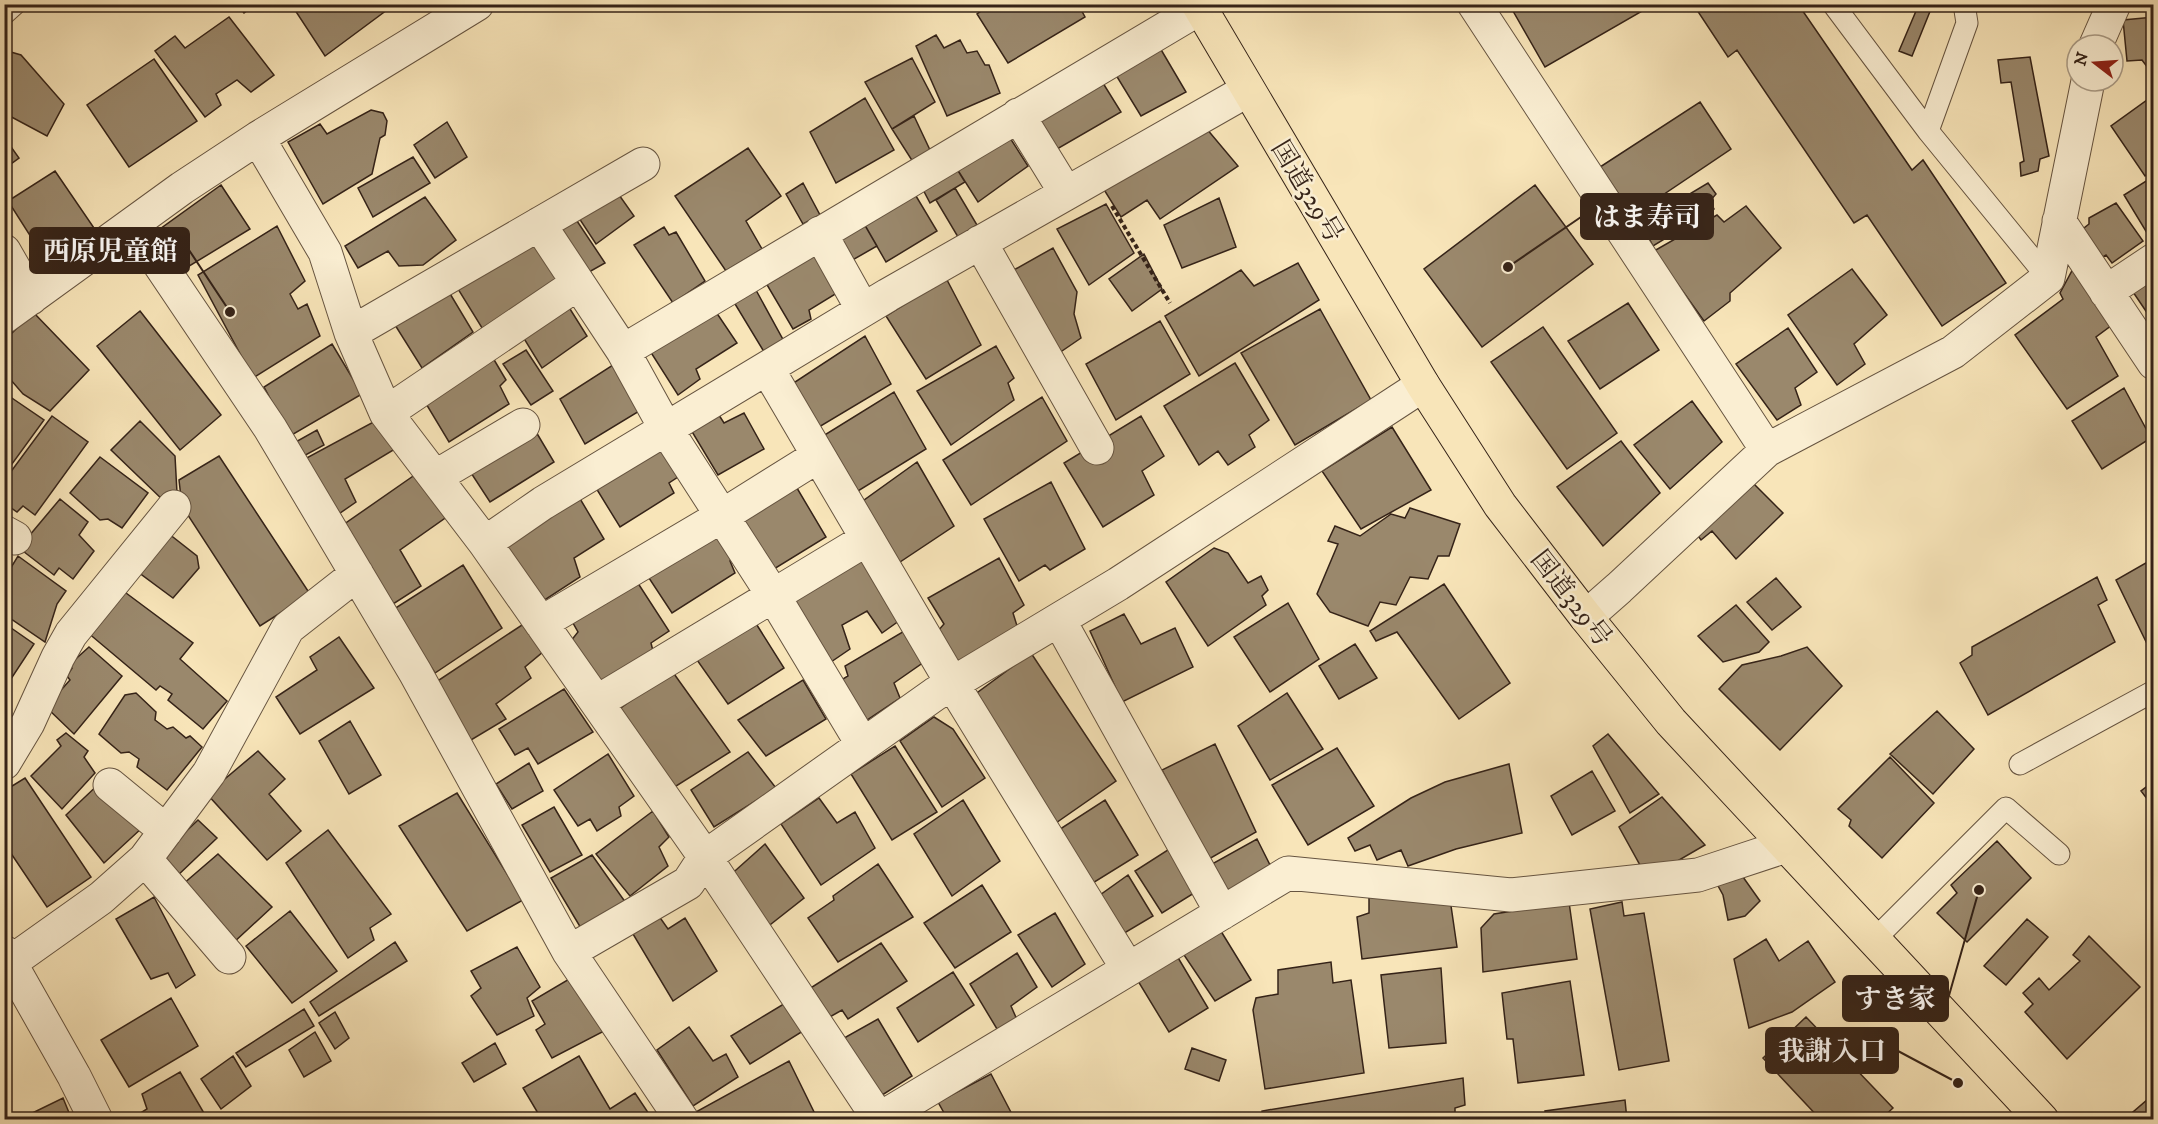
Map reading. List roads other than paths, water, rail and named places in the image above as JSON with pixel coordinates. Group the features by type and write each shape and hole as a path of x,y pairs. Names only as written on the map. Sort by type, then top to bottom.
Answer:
{"highway":[{"name":"国道329号","path":"1199,6 1423,385 1500,505 1671,722 2042,1119"}],"street":[{"path":"4,318 131,225 258,138 477,4"},
{"path":"1474,4 1767,450"},
{"path":"2101,33 2114,4"},
{"path":"623,351 1199,6"},
{"path":"485,543 543,503 863,310 1248,90"},
{"path":"1586,616 1767,450 1953,352 2048,278 2086,93"},
{"path":"1018,116 1066,194"},
{"path":"258,138 326,252 351,333 387,413 485,543 705,857 878,1119 1288,873 1511,895 1698,875 1786,846"},
{"path":"351,333 643,164"},
{"path":"2059,221 2154,363"},
{"path":"539,224 623,351 666,429 773,594 864,745"},
{"path":"131,225 270,428 416,672 569,952 682,1119"},
{"path":"820,233 863,310"},
{"path":"980,242 1097,448"},
{"path":"4,250 32,298"},
{"path":"2106,292 2154,260"},
{"path":"387,413 578,284"},
{"path":"766,368 952,683 1128,969"},
{"path":"569,952 688,883 705,857 952,683 1118,584 1423,385"},
{"path":"435,477 523,425"},
{"path":"541,623 722,516 818,456"},
{"path":"4,763 28,723 71,634 174,507"},
{"path":"597,702 867,539"},
{"path":"96,1119 7,958 101,898 145,858 209,773 288,628 357,574"},
{"path":"1059,620 1222,913"},
{"path":"110,785 166,831"},
{"path":"145,858 229,957"}],"lane":[{"path":"4,14 15,4"},
{"path":"1928,131 1966,23 1964,4"},
{"path":"1835,5 1928,131 2048,278"},
{"path":"2020,764 2154,691"},
{"path":"1874,940 2006,808 2059,854"}],"place":[{"name":"はま寿司","path":"1508,267"},
{"name":"西原児童館","path":"230,312"},
{"name":"すき家","path":"1979,890"},
{"name":"我謝入口","path":"1958,1083"}]}
